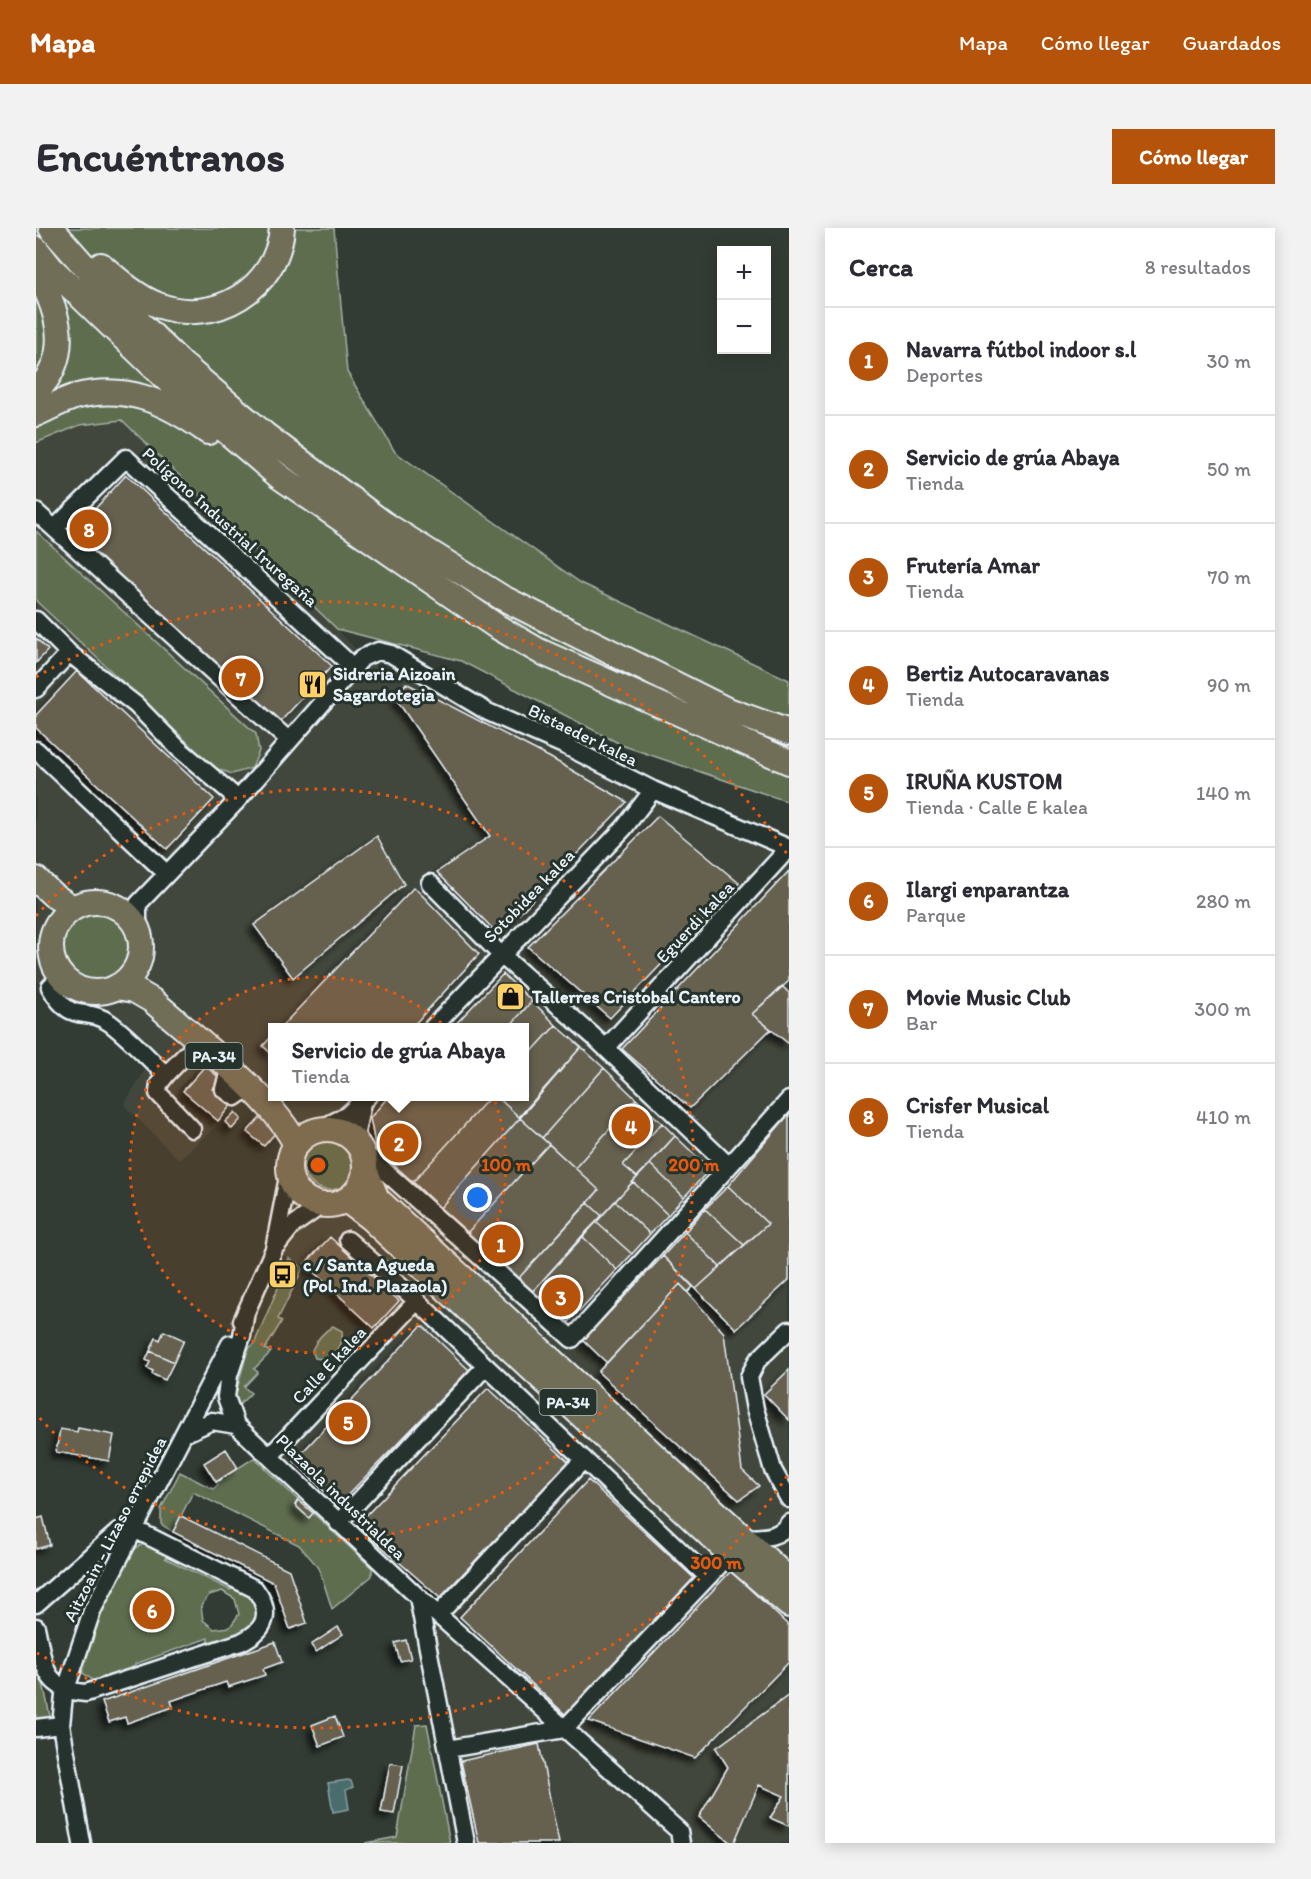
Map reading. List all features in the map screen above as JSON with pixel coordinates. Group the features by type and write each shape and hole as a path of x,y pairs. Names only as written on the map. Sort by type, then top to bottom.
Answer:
{"highway":[{"path":"51,228 103,287 183,365 264,434 383,523 501,597 725,710 789,732"},
{"path":"64,228 87,254 125,285 156,304 183,312 206,311 231,302 253,289 270,270 281,244 282,228"},
{"path":"36,249 51,268 179,391 280,477 496,626"},
{"path":"36,270 51,298 59,329 58,355 48,380 36,392"},
{"path":"36,414 72,398 102,392 129,392 163,404 193,421 294,501 411,583 496,626 539,651 789,762"},
{"path":"36,879 53,895 73,908 60,919 52,934"},
{"path":"36,902 44,909 52,934 51,951 61,976"},
{"name":"PA-34","path":"73,908 92,902 111,905 127,915 153,981 263,1092"},
{"path":"116,987 132,973 139,943"},
{"name":"PA-34","path":"61,976 77,988 87,991 116,987 145,995 226,1067 263,1092"},
{"name":"PA-34","path":"269,1101 296,1144"},
{"path":"283,1101 297,1114 320,1129 339,1131 361,1155 359,1187 346,1200 322,1205 307,1200 296,1189 289,1172 290,1159 296,1144 305,1136 320,1129"},
{"name":"PA-34","path":"361,1155 377,1199 737,1546 789,1605"},
{"name":"PA-34","path":"346,1200 370,1218 737,1546 789,1580"}],"street":[{"name":"Polígono Industrial Iruregaña","path":"55,528 126,458 354,668"},
{"path":"36,512 288,740"},
{"path":"36,620 69,653 135,705 178,748 231,793 236,803"},
{"name":"Bistaeder kalea","path":"354,668 365,654 378,651 392,654 488,712 568,747 653,790 789,848"},
{"path":"36,689 69,653"},
{"path":"139,943 138,904 236,803 288,740 327,701 354,668"},
{"path":"36,750 166,873"},
{"name":"Sotobidea kalea","path":"437,1023 500,954 624,828 653,790"},
{"name":"Eguerdi kalea","path":"606,1048 789,848"},
{"path":"430,884 500,954 606,1048 728,1165"},
{"path":"61,976 50,987 64,1005 77,1015 100,1017 111,1024 166,1074"},
{"path":"192,1129 158,1094 159,1084 166,1074 198,1042"},
{"path":"365,1101 357,1132 361,1155 572,1339 789,1100"},
{"path":"320,1129 346,1116 364,1101"},
{"path":"274,1248 289,1172"},
{"path":"274,1248 292,1227 322,1205"},
{"path":"348,1240 417,1301 708,1577"},
{"name":"Aitzoain - Lizaso errepidea","path":"82,1843 61,1725 66,1690 92,1611 205,1397 274,1248"},
{"name":"Calle E kalea","path":"270,1456 417,1301"},
{"path":"184,1434 202,1423 229,1419 227,1387 242,1336 246,1311"},
{"path":"789,1330 757,1361 749,1377 755,1409 773,1470 789,1499"},
{"path":"338,1523 486,1366"},
{"name":"Plazaola industrialdea","path":"205,1397 214,1397 229,1419 338,1523 679,1831 681,1843"},
{"path":"438,1615 584,1459"},
{"path":"448,1749 564,1729 737,1546 783,1532 789,1523"},
{"path":"36,1604 118,1532 134,1529 255,1589 262,1598 265,1614 261,1629 241,1642 96,1692 86,1693 66,1690 54,1684 48,1676 36,1627"},
{"path":"418,1597 466,1843"},
{"path":"36,1728 61,1725"}],"shaded area":[{"path":"122,419 337,629 370,665 422,671 789,848 789,1843 466,1843 418,1597 270,1456 378,1338 303,1268 274,1249 297,1133 213,1051 178,1090 218,1124 179,1160 124,1105 147,1066 96,1021 67,1016 36,979 36,443 80,425"}],"green space":[{"path":"36,228 334,228 347,372 395,452 581,583 789,680 789,802 624,746 461,661 337,629 122,420 80,425 36,443"},
{"path":"36,531 256,734 259,751 252,768 232,774 215,768 36,601"},
{"path":"97,910 116,916 126,926 132,945 126,964 116,974 97,980 78,974 68,964 62,945 68,926 78,916"},
{"path":"324,1138 334,1138 348,1145 355,1164 348,1183 334,1190 324,1190 314,1186 307,1179 303,1169 303,1159 307,1149 314,1142"},
{"path":"288,1258 303,1268 278,1319 282,1321 265,1349 271,1352 254,1369 258,1372 244,1387 251,1393 237,1407 236,1392 248,1349 254,1344 280,1283 283,1283 288,1269 284,1267"},
{"path":"333,1326 342,1331 339,1348 332,1356 315,1358 312,1350 314,1346 323,1333"},
{"path":"254,1458 298,1500 295,1505 309,1517 313,1513 372,1568 372,1576 332,1609 319,1568 299,1545 193,1492 173,1532 161,1524 161,1509 180,1472 213,1489 218,1485 216,1482"},
{"path":"156,1543 172,1551 165,1558 230,1590 237,1586 242,1589 255,1602 258,1617 246,1632 208,1649 208,1638 135,1664 134,1674 98,1684 83,1673 80,1661 97,1619 127,1558 139,1546","holes":["222,1591 235,1599 239,1614 230,1627 214,1629 203,1620 201,1606 209,1595"]},
{"path":"36,1649 51,1721 36,1724"},
{"path":"427,1724 450,1843 365,1843 397,1837 416,1725"}],"water":[{"path":"351,1781 353,1787 346,1790 349,1809 333,1812 328,1783"}],"building":[{"path":"126,475 332,666 280,722 73,533"},
{"path":"36,638 48,650 36,663"},
{"path":"77,671 214,799 167,849 36,728 36,715"},
{"path":"406,683 549,757 627,802 499,935 437,872 490,836 396,699"},
{"path":"658,816 739,883 610,1018 528,947"},
{"path":"377,836 404,884 293,978 254,925"},
{"path":"789,871 789,981 752,1014 771,1029 690,1108 622,1049"},
{"path":"414,887 479,954 416,1023 285,1023"},
{"path":"503,974 532,1001 512,1023 457,1023"},
{"path":"782,986 789,993 789,1044 752,1014"},
{"path":"532,1001 556,1025 529,1055 529,1023 512,1023"},
{"path":"556,1025 581,1047 519,1117 501,1101 529,1101 529,1055"},
{"path":"268,1040 268,1050 263,1046"},
{"path":"581,1047 604,1068 542,1138 520,1118"},
{"path":"205,1066 221,1079 212,1089 231,1105 218,1121 183,1091"},
{"path":"604,1068 636,1099 575,1168 542,1138"},
{"path":"636,1099 662,1123 623,1165 637,1177 602,1216 588,1203 599,1190 575,1168"},
{"path":"636,1099 662,1123 623,1165 637,1177 602,1216 588,1203 599,1190 575,1168"},
{"path":"385,1101 486,1101 413,1182 376,1149 370,1118"},
{"path":"486,1101 501,1101 520,1118 440,1208 413,1182"},
{"path":"235,1112 241,1119 232,1129 225,1122"},
{"path":"789,1114 789,1280 736,1329 696,1289 768,1224 728,1186"},
{"path":"261,1117 277,1131 264,1146 247,1132"},
{"path":"520,1118 549,1144 467,1233 440,1208"},
{"path":"662,1123 675,1136 637,1177 623,1165"},
{"path":"675,1136 710,1169 684,1197 650,1164"},
{"path":"549,1144 599,1190 517,1280 467,1233"},
{"path":"650,1164 684,1197 668,1215 633,1182"},
{"path":"633,1182 668,1215 650,1234 615,1201"},
{"path":"728,1186 768,1224 744,1245 705,1209"},
{"path":"615,1201 650,1234 632,1254 596,1222"},
{"path":"588,1203 602,1216 532,1292 517,1280"},
{"path":"705,1209 744,1245 720,1267 685,1232"},
{"path":"596,1222 632,1254 617,1270 582,1236"},
{"path":"685,1232 720,1267 696,1289 663,1256"},
{"path":"582,1236 617,1270 566,1325 532,1292"},
{"path":"330,1237 399,1301 374,1328 305,1264"},
{"path":"663,1256 693,1287 688,1292 680,1284 607,1363 583,1340"},
{"path":"680,1284 724,1333 742,1470 759,1486 739,1500 598,1372"},
{"path":"422,1325 469,1370 338,1505 294,1461"},
{"path":"164,1331 184,1340 174,1362 150,1351 156,1338 160,1340"},
{"path":"150,1351 174,1362 165,1380 152,1374 153,1371 147,1368 150,1362 146,1360"},
{"path":"789,1370 789,1420 764,1394"},
{"path":"488,1388 569,1462 440,1598 357,1525"},
{"path":"346,1406 364,1423 349,1438 332,1421"},
{"path":"78,1428 114,1435 109,1461 56,1452 60,1429 77,1432"},
{"path":"226,1449 238,1468 216,1482 204,1463"},
{"path":"588,1480 696,1580 567,1716 460,1617"},
{"path":"298,1500 313,1513 309,1518 295,1505"},
{"path":"181,1516 289,1570 307,1623 290,1629 274,1583 173,1532"},
{"path":"43,1517 50,1545 36,1549 36,1519"},
{"path":"731,1571 789,1626 789,1662 695,1758 589,1721"},
{"path":"338,1627 343,1634 316,1652 311,1645"},
{"path":"406,1640 411,1659 400,1661 395,1643"},
{"path":"275,1642 282,1662 263,1669 265,1675 228,1687 226,1682 171,1701 173,1707 127,1723 125,1717 109,1722 102,1702"},
{"path":"789,1695 789,1826 770,1818 784,1796 759,1785 734,1843 731,1843 699,1817 728,1767 716,1748"},
{"path":"335,1716 343,1737 320,1746 312,1725"},
{"path":"539,1744 559,1843 479,1843 461,1761"},
{"path":"390,1763 403,1765 394,1814 381,1812"}],"place":[{"name":"Crisfer Musical","path":"89,529"},
{"name":"Movie Music Club","path":"241,678"},
{"name":"Sidreria Aizoain Sagardotegia","path":"312,684"},
{"name":"Tallerres Cristobal Cantero","path":"511,997"},
{"name":"Bertiz Autocaravanas","path":"631,1126"},
{"name":"Servicio de grúa Abaya","path":"399,1143"},
{"name":"Navarra fútbol indoor s.l","path":"501,1244"},
{"name":"c / Santa Agueda (Pol. Ind. Plazaola)","path":"282,1275"},
{"name":"Frutería Amar","path":"561,1297"},
{"name":"IRUÑA KUSTOM","path":"348,1422"},
{"name":"Ilargi enparantza","path":"152,1610"}]}
